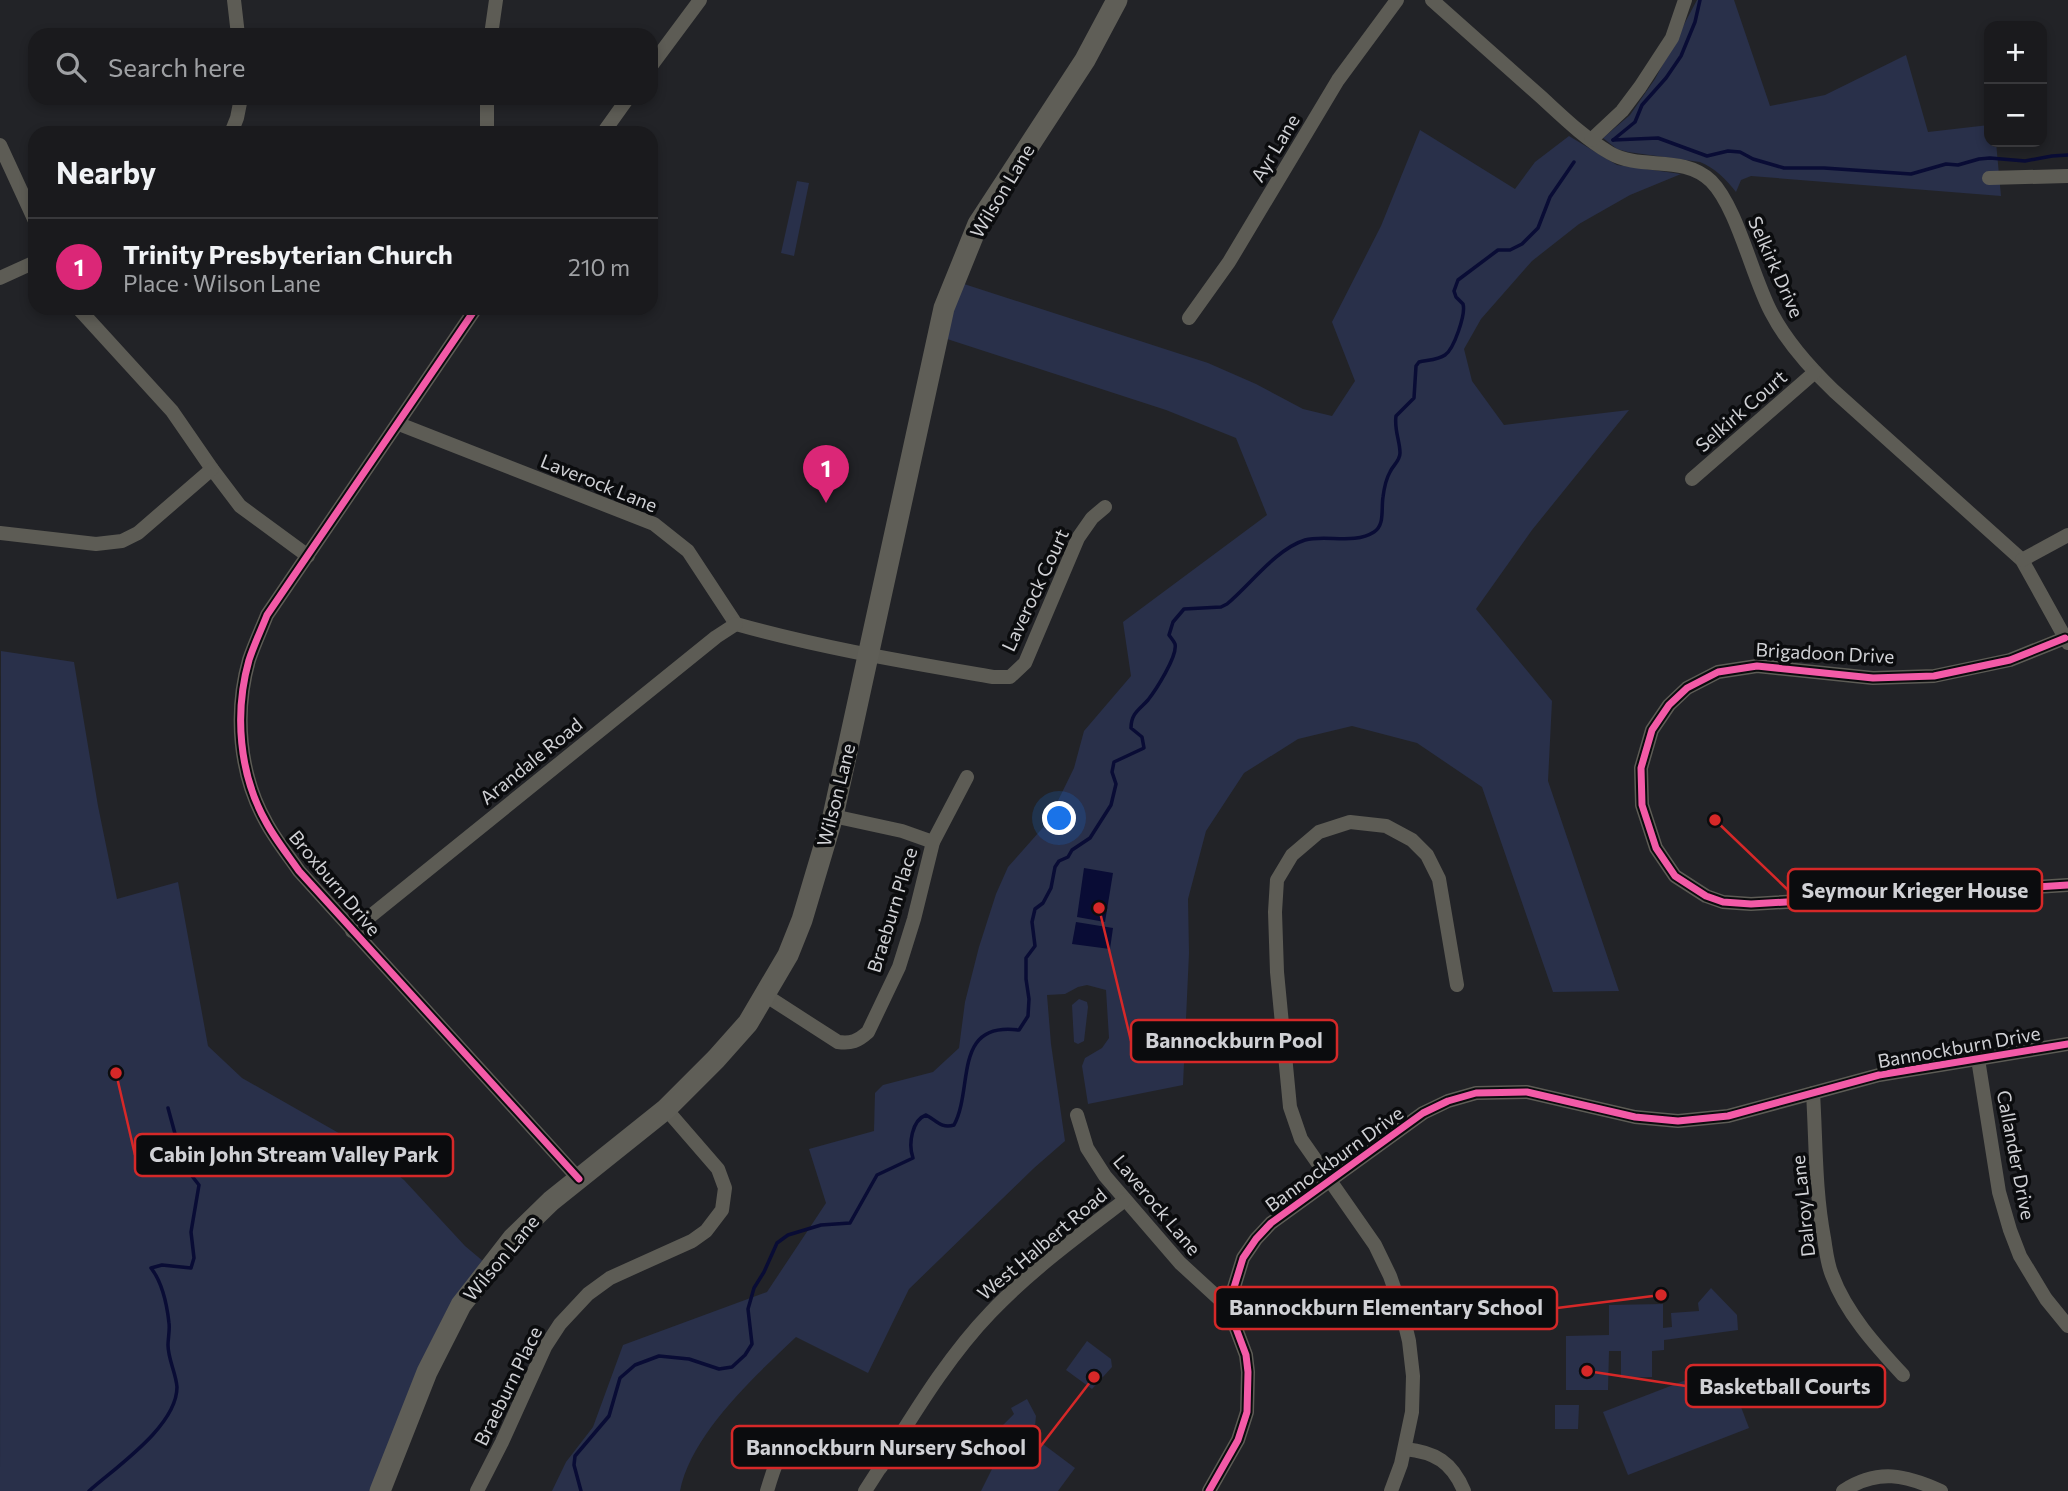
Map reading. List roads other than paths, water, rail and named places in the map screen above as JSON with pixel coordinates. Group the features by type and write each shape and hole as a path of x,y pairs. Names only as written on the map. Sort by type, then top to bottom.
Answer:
{"main road":[{"name":"Wilson Lane","path":"380,1491 427,1372 461,1305 513,1238 551,1201 667,1109 724,1050 748,1023 788,955 802,920 833,816 940,325 954,281 978,224 1085,60 1117,0"}],"street":[{"path":"234,0 237,28"},
{"path":"492,28 496,0"},
{"path":"658,57 700,0"},
{"name":"Ayr Lane","path":"1189,318 1229,262 1338,80 1397,0"},
{"name":"Selkirk Drive","path":"1432,0 1591,141 1618,157 1685,167 1699,172 1711,181 1733,218 1772,313 1815,372 1888,442 1909,456 2022,560 2067,641"},
{"path":"1591,141 1622,111 1640,87 1672,38 1685,0"},
{"path":"233,126 239,105"},
{"path":"487,105 487,126"},
{"path":"608,126 623,105"},
{"path":"0,145 28,206"},
{"path":"1989,178 2068,176"},
{"path":"0,278 28,265"},
{"path":"84,315 172,411 240,506 308,556"},
{"name":"Broxburn Drive","path":"471,315 267,615 250,659 241,701 242,745 253,795 266,823 299,871 579,1179"},
{"name":"Selkirk Court","path":"1692,479 1815,372"},
{"name":"Laverock Lane","path":"399,424 654,524 688,551 736,624"},
{"path":"0,533 96,544 122,541 138,533 212,469"},
{"name":"Laverock Court","path":"868,656 993,677 1010,677 1025,663 1078,538 1092,518 1105,507"},
{"path":"2022,560 2068,535"},
{"path":"736,624 784,638 868,656"},
{"name":"Arandale Road","path":"352,931 716,637 736,624"},
{"name":"Brigadoon Drive","path":"2067,641 2010,660 1934,676 1873,678 1758,666 1718,672 1687,688 1669,705 1652,730 1641,768 1642,805 1656,848 1675,876 1706,896 1723,902 1751,904 2068,885"},
{"name":"Braeburn Place","path":"765,995 838,1042 849,1044 868,1032 898,967 914,919 933,842 967,777"},
{"path":"833,816 902,831 933,842"},
{"path":"1391,1491 1405,1449 1412,1412 1413,1377 1409,1341 1401,1308 1375,1245 1301,1139 1290,1107 1277,972 1275,912 1277,880 1293,855 1319,832 1350,822 1386,826 1412,840 1427,855 1439,879 1457,985"},
{"name":"Bannockburn Drive","path":"1228,1307 1243,1258 1271,1223 1423,1114 1448,1101 1476,1093 1527,1092 1635,1117 1678,1121 1728,1116 1879,1075 2068,1044"},
{"name":"Callander Drive","path":"1978,1059 2000,1192 2010,1230 2020,1256 2046,1299 2068,1326"},
{"name":"Dalroy Lane","path":"1813,1093 1821,1222 1832,1274 1854,1316 1903,1375"},
{"name":"Braeburn Place","path":"477,1491 545,1347 560,1324 588,1294 610,1278 692,1241 706,1231 722,1210 725,1188 719,1169 667,1109"},
{"name":"Laverock Lane","path":"1077,1115 1087,1148 1105,1176 1193,1277 1228,1307"},
{"name":"West Halbert Road","path":"865,1491 943,1371 990,1313 1026,1278 1125,1200"},
{"path":"1209,1491 1238,1440 1247,1412 1246,1354 1228,1307"},
{"path":"767,1491 783,1451 794,1442 806,1438 829,1437 881,1467"},
{"path":"1405,1449 1427,1453 1447,1463 1464,1491"},
{"path":"1843,1491 1870,1477 1895,1476 1914,1479 1941,1491"}],"waterway":[{"path":"1613,140 1635,122 1642,105 1681,56 1695,22 1700,0"},
{"path":"1613,140 1658,138 1707,156 1728,151 1740,152 1753,159 1784,168 1911,174 1946,164 1958,165 1979,159 2025,161 2068,155"},
{"path":"581,1491 574,1465 575,1456 609,1416 620,1378 635,1365 659,1356 689,1359 719,1369 732,1367 752,1344 748,1309 754,1288 777,1243 788,1235 821,1225 850,1223 877,1175 913,1158 912,1133 921,1118 926,1115 942,1125 954,1125 960,1110 974,1046 983,1036 998,1030 1019,1030 1028,1016 1026,958 1035,946 1032,922 1035,909 1043,903 1051,888 1055,867 1059,861 1068,857 1072,850 1090,838 1111,805 1116,784 1112,772 1114,762 1144,748 1142,737 1131,728 1131,723 1170,665 1175,649 1169,635 1173,622 1184,609 1221,607 1227,604 1274,559 1294,545 1313,538 1358,538 1377,529 1381,521 1386,481 1400,456 1396,416 1414,398 1416,366 1419,362 1445,355 1455,339 1463,309 1463,304 1454,291 1458,280 1498,250 1510,250 1522,244 1538,228 1550,197 1574,162"},
{"path":"89,1491 143,1445 167,1416 174,1402 177,1387 168,1350 167,1309 161,1287 151,1268 162,1265 191,1268 194,1258 191,1232 199,1185 181,1162 168,1108"}],"place":[{"name":"Trinity Presbyterian Church","path":"826,503"},
{"name":"Seymour Krieger House","path":"1715,820"},
{"name":"Bannockburn Pool","path":"1099,908"},
{"name":"Cabin John Stream Valley Park","path":"116,1073"},
{"name":"Bannockburn Elementary School","path":"1661,1295"},
{"name":"Basketball Courts","path":"1587,1371"},
{"name":"Bannockburn Nursery School","path":"1094,1377"}]}
